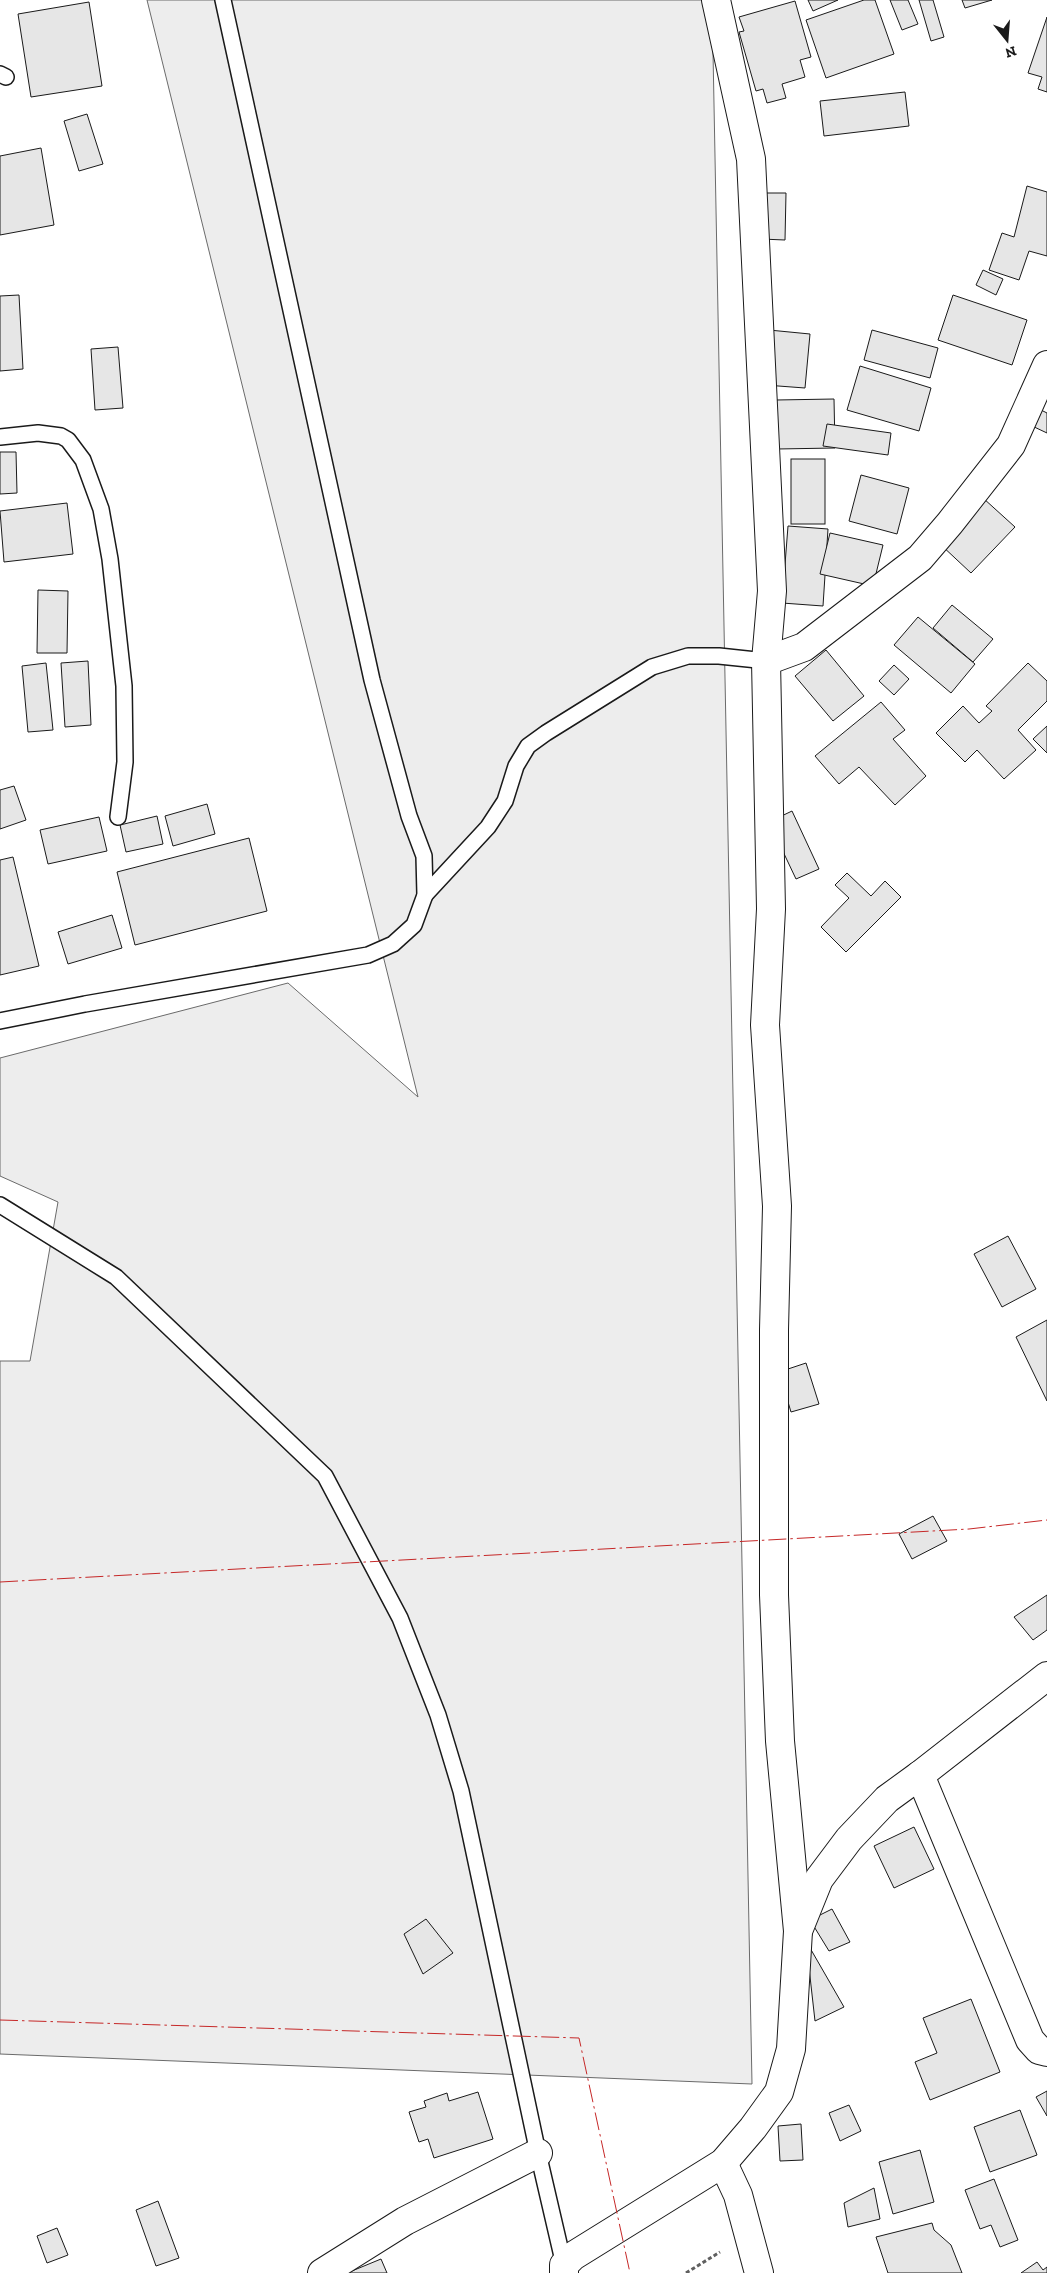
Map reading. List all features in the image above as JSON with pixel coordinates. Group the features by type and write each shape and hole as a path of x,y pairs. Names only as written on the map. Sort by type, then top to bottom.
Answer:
{"street":[{"path":"564,2269 573,2256 723,2163 753,2128 779,2092 791,2049 798,1931 780,1741 774,1595 774,1330 777,1206 765,1025 771,909 766,661 772,591 751,159 716,0"},
{"path":"766,661 804,647 920,558 950,524 1011,445 1047,365"},
{"path":"798,1931 819,1879 848,1839 887,1799 1047,1676"},
{"path":"920,1775 1030,2040 1039,2050 1047,2052"},
{"path":"322,2273 405,2220 538,2153"},
{"path":"723,2163 738,2195 760,2273"}],"lane":[{"path":"0,1021 85,1004 368,956 394,944 414,925 425,895 424,856 409,816 372,680 223,0"},
{"path":"0,437 38,433 61,436 68,440 83,460 101,509 110,560 124,686 125,762 118,817"},
{"path":"425,895 488,827 505,801 516,766 528,746 546,733 652,667 688,656 719,656 766,661"},
{"path":"0,1205 116,1277 325,1476 400,1618 441,1724 461,1791 564,2269"}],"path":[{"path":"686,2273 727,2248 749,2231"}],"shaded area":[{"path":"147,0 712,0 752,2084 0,2054 0,1361 30,1361 58,1202 0,1176 0,1058 288,983 418,1097"}],"building":[{"path":"808,0 838,0 813,11"},
{"path":"864,0 875,0 894,54 826,78 806,20"},
{"path":"890,0 908,0 918,24 902,30"},
{"path":"919,0 933,0 944,37 931,41"},
{"path":"962,0 992,0 965,8"},
{"path":"795,1 811,57 800,60 805,77 782,84 786,98 767,103 763,89 756,91 739,32 744,31 739,17"},
{"path":"89,2 102,86 31,97 18,14"},
{"path":"1047,17 1047,92 1038,89 1042,77 1028,73"},
{"path":"905,92 909,126 824,136 820,101"},
{"path":"87,114 103,164 79,171 64,121"},
{"path":"41,148 54,225 0,235 0,156"},
{"path":"1027,186 1047,192 1047,256 1029,251 1019,280 989,270 1002,233 1014,237"},
{"path":"764,193 786,193 785,240 761,239"},
{"path":"983,270 1003,279 996,295 976,285"},
{"path":"19,295 23,369 0,371 0,296"},
{"path":"953,295 1027,320 1012,365 938,340"},
{"path":"769,330 810,334 805,388 765,385"},
{"path":"872,330 938,348 930,378 864,360"},
{"path":"118,347 123,408 95,410 91,349"},
{"path":"860,366 931,388 919,431 847,410"},
{"path":"834,399 835,448 777,449 776,400"},
{"path":"1037,408 1047,413 1047,433 1030,425"},
{"path":"827,424 891,433 888,455 823,446"},
{"path":"0,452 16,452 17,493 0,494"},
{"path":"791,459 825,459 825,524 791,524"},
{"path":"861,475 909,488 897,534 849,521"},
{"path":"983,498 1015,527 971,573 940,544"},
{"path":"67,503 73,554 4,562 0,511"},
{"path":"788,526 828,529 823,606 782,603"},
{"path":"830,533 883,545 873,586 820,574"},
{"path":"38,590 68,591 67,653 37,653"},
{"path":"952,605 993,639 973,662 933,628"},
{"path":"918,617 975,664 951,693 894,645"},
{"path":"826,650 864,696 833,721 795,676"},
{"path":"88,661 91,725 65,727 61,663"},
{"path":"46,663 53,730 28,732 22,666"},
{"path":"1028,663 1047,681 1047,701 1018,730 1036,750 1004,779 977,750 965,762 936,733 963,706 979,723 992,711 986,706"},
{"path":"894,665 909,679 894,695 879,681"},
{"path":"881,702 905,730 893,739 926,776 895,805 859,767 839,784 815,756"},
{"path":"1047,726 1047,753 1033,739"},
{"path":"14,786 26,820 0,829 0,790"},
{"path":"207,804 215,834 173,846 165,816"},
{"path":"792,811 819,869 796,879 769,822"},
{"path":"157,816 163,844 126,852 120,825"},
{"path":"99,817 107,851 48,864 40,830"},
{"path":"249,838 267,911 135,945 117,872"},
{"path":"13,857 39,966 0,975 0,860"},
{"path":"847,873 871,896 885,881 901,897 846,952 821,927 849,898 835,885"},
{"path":"112,915 122,948 68,964 58,932"},
{"path":"1008,1236 1036,1289 1002,1307 974,1254"},
{"path":"1047,1320 1047,1401 1016,1337"},
{"path":"806,1363 819,1404 791,1412 779,1372"},
{"path":"933,1516 947,1541 912,1559 899,1534"},
{"path":"1047,1595 1047,1630 1033,1640 1014,1617"},
{"path":"914,1827 934,1869 894,1888 874,1846"},
{"path":"832,1909 850,1942 829,1951 810,1920"},
{"path":"426,1919 453,1953 423,1974 404,1934"},
{"path":"806,1941 844,2007 815,2021"},
{"path":"971,1999 1000,2072 930,2100 915,2062 937,2053 923,2018"},
{"path":"1047,2091 1047,2116 1036,2097"},
{"path":"478,2092 493,2139 434,2158 428,2139 419,2142 409,2112 426,2107 424,2101 447,2093 449,2101"},
{"path":"849,2105 861,2131 840,2141 829,2113"},
{"path":"1020,2110 1037,2155 990,2172 974,2127"},
{"path":"801,2124 803,2160 780,2161 778,2126"},
{"path":"920,2150 934,2202 893,2214 879,2162"},
{"path":"994,2179 1018,2240 1000,2247 991,2225 980,2229 965,2190"},
{"path":"874,2188 880,2219 848,2227 844,2203"},
{"path":"158,2201 179,2258 156,2266 136,2210"},
{"path":"932,2223 934,2230 951,2245 962,2273 888,2273 876,2237"},
{"path":"57,2228 68,2255 47,2263 37,2236"},
{"path":"381,2259 387,2273 347,2273"},
{"path":"1037,2262 1043,2270 1047,2267 1047,2273 1021,2273"}],"power":[{"path":"0,1582 969,1529 1047,1520"},
{"path":"0,2020 579,2038 630,2273"}]}
